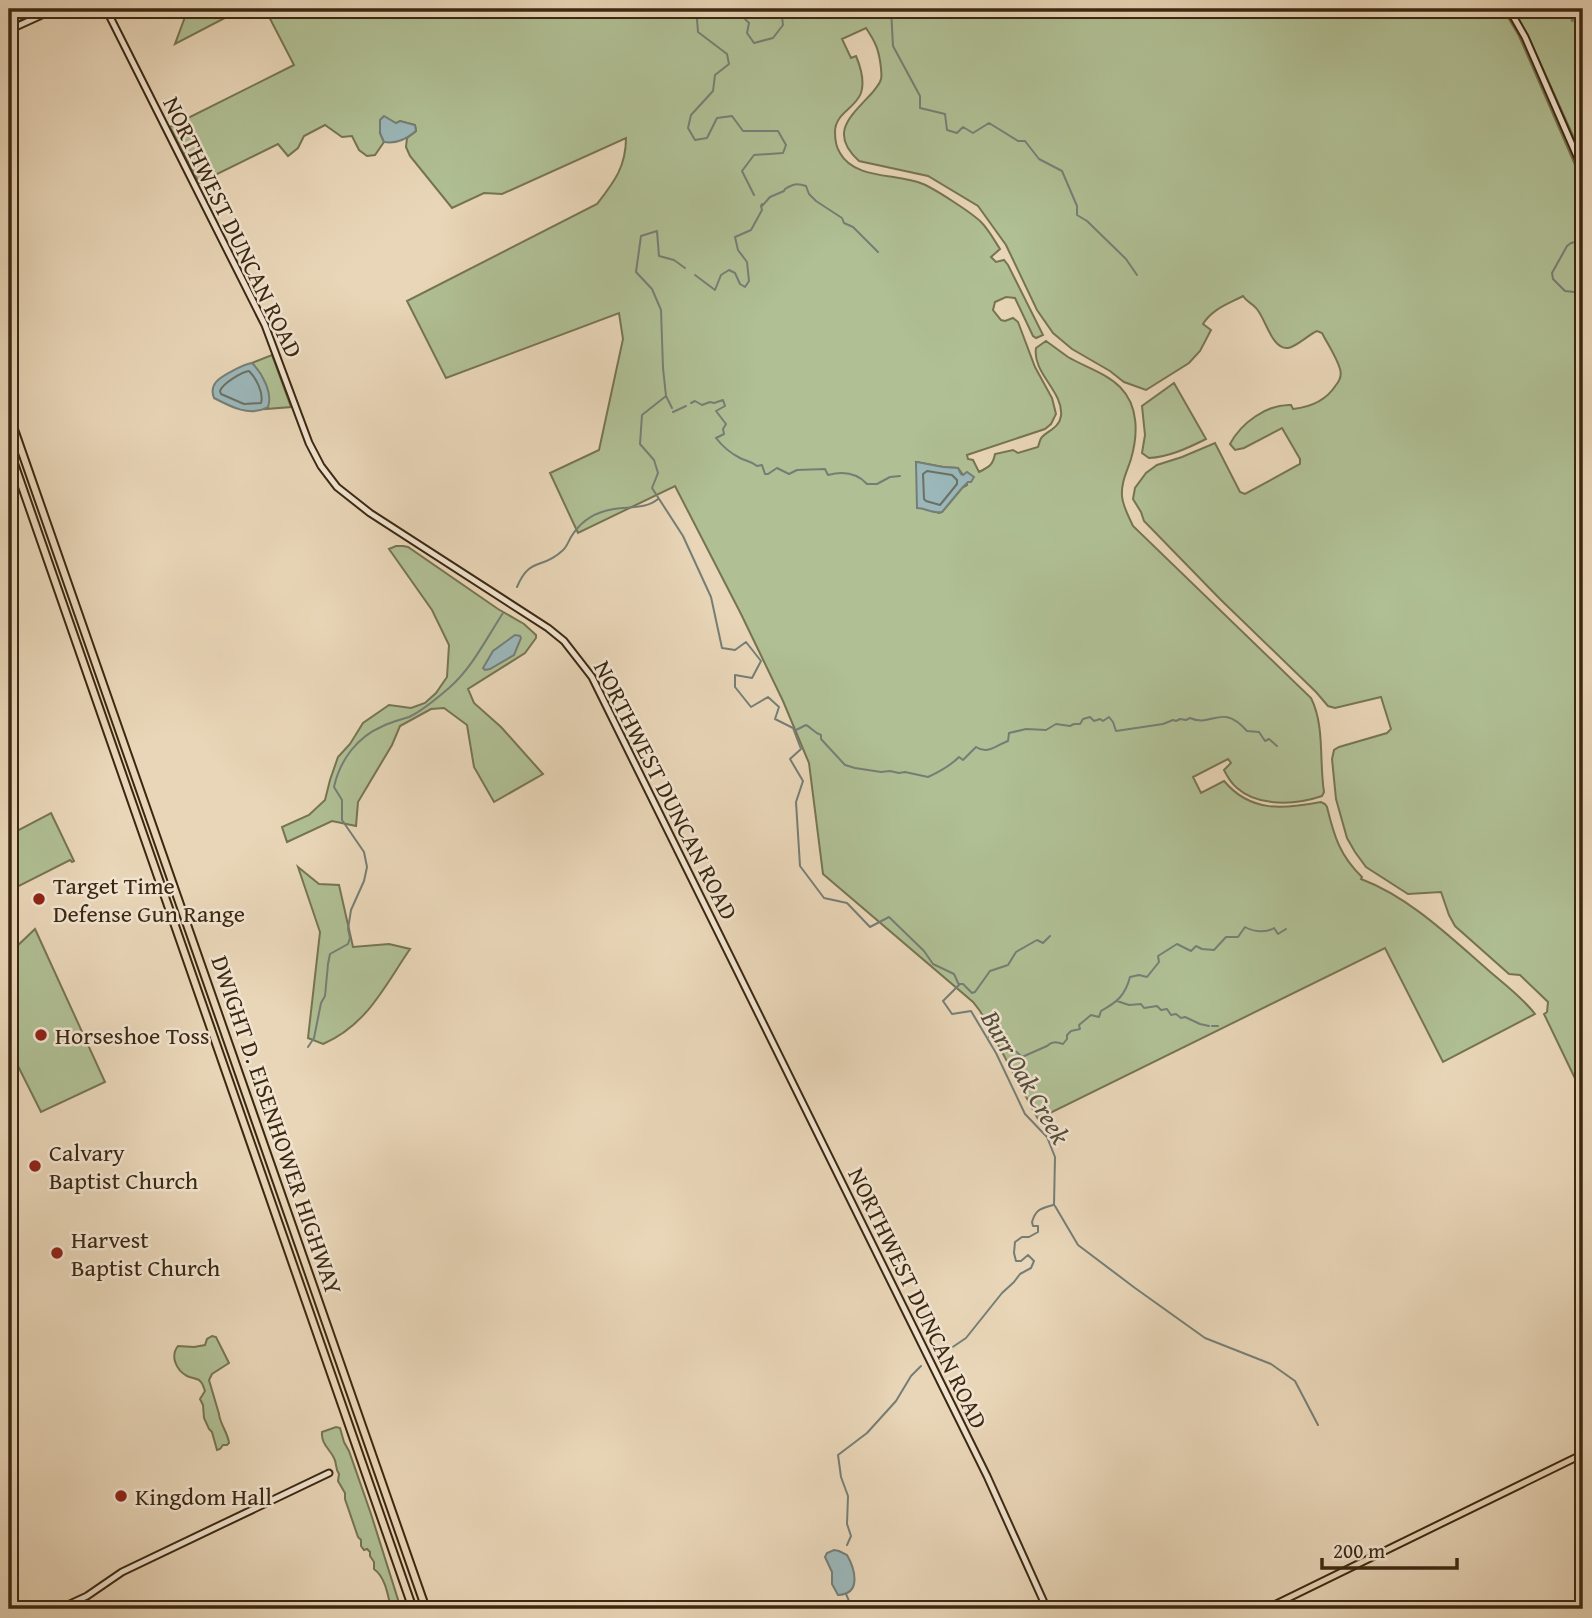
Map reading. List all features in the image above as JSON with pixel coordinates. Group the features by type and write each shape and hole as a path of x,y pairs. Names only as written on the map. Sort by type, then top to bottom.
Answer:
{"highway":[{"name":"DWIGHT D. EISENHOWER HIGHWAY","path":"9,415 426,1609"},
{"name":"DWIGHT D. EISENHOWER HIGHWAY","path":"9,449 413,1609"}],"main road":[{"path":"1266,1609 1583,1454"}],"street":[{"path":"9,22 36,9"},
{"path":"9,30 55,9"},
{"name":"NORTHWEST DUNCAN ROAD","path":"106,9 265,325 309,443 321,466 337,487 370,513 548,628 572,651 592,677 987,1476 1047,1609"},
{"path":"1509,9 1525,37 1583,170"},
{"path":"59,1609 87,1596 122,1572 329,1473"}],"green space":[{"path":"188,9 242,9 175,44"},
{"path":"265,9 1503,9 1519,36 1583,183 1583,1095 1544,1014 1547,1012 1548,1002 1520,975 1509,974 1455,926 1441,892 1408,894 1366,867 1347,838 1336,799 1332,759 1334,750 1387,733 1391,729 1381,697 1335,708 1328,706 1144,521 1133,499 1135,488 1146,473 1157,465 1215,443 1240,492 1245,494 1300,464 1300,459 1282,428 1244,448 1235,450 1230,444 1248,422 1264,411 1291,405 1293,409 1306,407 1332,391 1340,379 1341,371 1322,333 1317,331 1291,347 1282,347 1273,338 1259,311 1243,296 1211,314 1203,324 1211,330 1200,351 1189,363 1146,390 1124,382 1072,349 1053,333 1037,310 1006,245 978,206 928,176 859,161 850,151 845,142 846,125 879,85 881,68 876,47 866,28 842,39 851,58 856,56 863,84 858,98 838,120 836,126 836,141 840,153 847,162 866,172 923,184 962,207 981,222 1000,249 991,257 996,262 1004,260 1008,265 1043,335 1036,338 1033,336 1015,298 1006,297 995,302 993,310 1001,320 1013,318 1018,322 1035,367 1052,398 1056,414 1045,429 967,455 968,459 973,460 979,472 990,465 995,454 1013,450 1018,453 1038,447 1042,437 1058,423 1061,407 1036,357 1036,348 1046,341 1068,357 1108,378 1120,387 1134,412 1136,431 1122,491 1133,526 1311,698 1320,732 1324,792 1322,796 1278,803 1255,799 1237,788 1229,779 1224,770 1231,763 1228,759 1193,777 1201,793 1224,781 1245,799 1257,804 1281,807 1321,802 1325,804 1339,845 1361,879 1396,896 1428,918 1513,991 1535,1014 1443,1062 1385,948 1038,1119 973,1002 823,874 809,763 741,614 675,486 578,533 550,473 599,450 623,339 619,313 446,378 407,301 597,204 621,166 626,138 502,194 484,193 452,208 410,156 406,147 407,138 416,131 415,125 400,121 380,133 384,142 375,155 367,156 359,150 352,136 342,137 325,125 304,136 298,148 288,156 278,144 199,183 170,127 294,65","holes":["916,462 958,468 967,485 939,513 925,508"]},
{"path":"1513,9 1583,9 1583,158 1529,38"},
{"path":"272,355 291,407 266,409 268,407 261,375 252,363"},
{"path":"1174,383 1206,439 1171,454 1149,458 1142,453 1145,435 1142,406"},
{"path":"396,546 408,547 524,624 536,635 525,653 468,689 474,703 501,727 543,774 494,802 474,767 467,725 444,708 431,709 400,726 392,745 358,802 356,826 332,821 287,842 282,827 309,815 325,800 338,757 363,723 389,705 411,708 425,703 447,677 449,645 432,610 389,549"},
{"path":"51,813 74,861 70,860 15,888 9,875 9,835"},
{"path":"298,867 319,884 339,885 353,947 389,944 410,949 363,1016 323,1044 308,1038 320,932"},
{"path":"35,929 105,1082 41,1112 16,1062 9,1062 9,956"},
{"path":"216,1337 229,1363 212,1374 209,1380 229,1443 217,1450 212,1432 204,1418 200,1399 205,1391 203,1385 199,1380 183,1373 174,1358 178,1346 205,1345 207,1339"},
{"path":"340,1428 349,1451 401,1609 391,1609 386,1588 374,1569 370,1552 361,1546 345,1493 338,1481 335,1460 323,1440 322,1432"}],"water":[{"path":"384,116 396,123 400,121 415,125 416,131 401,140 384,142 380,133 380,120"},
{"path":"252,363 266,384 268,407 247,411 214,398 213,388 219,380"},
{"path":"917,462 958,468 961,474 967,472 974,477 942,512 917,508"},
{"path":"515,635 521,638 514,655 485,670 483,668 493,651"},
{"path":"834,1550 847,1555 854,1574 854,1586 846,1594 838,1595 832,1584 832,1572 825,1557"}],"waterway":[{"name":"Burr Oak Creek","path":"709,9 697,19 698,32 727,54 729,64 715,75 713,91 691,115 688,128 695,140 707,138 717,118 732,116 743,131 778,131 786,145 783,153 754,155 742,171 754,195"},
{"name":"Burr Oak Creek","path":"712,9 739,13 749,23 747,33 754,43 773,38 783,25 781,9"},
{"path":"891,9 893,46 920,96 920,108 945,114 947,130 957,133 963,127 973,133 989,123 1018,141 1025,141 1039,159 1062,171 1077,206 1077,215 1087,221 1126,259 1137,275"},
{"path":"1571,9 1572,21 1583,17"},
{"path":"762,206 770,197 790,186 806,186 816,201 853,227 878,252"},
{"name":"Burr Oak Creek","path":"695,275 715,290 721,275 729,270 735,273 740,284 745,287 749,281 747,262 738,250 735,237 751,230 762,210 762,204"},
{"name":"Burr Oak Creek","path":"685,268 674,260 659,256 657,231 641,236 636,272 652,289 661,310 666,396 642,415 640,444 654,460 658,473 652,488 683,536 711,597 722,648 735,650 746,642 761,661 752,678 735,675 735,687 751,707 768,697 779,707 775,719 793,728 801,749 790,759 803,781 796,802 800,866 824,898 847,903 870,927 889,917 924,951 933,964 954,974 959,985 943,1001 952,1014 971,1011 996,1053 1025,1114 1047,1137 1055,1157 1054,1205"},
{"path":"1583,240 1567,246 1552,273 1553,279 1565,291 1583,293"},
{"path":"666,396 672,408"},
{"path":"691,403 695,401 702,405 723,400 725,406 716,411 726,424 724,434 716,438 736,456 757,466 762,465 765,474 777,468 789,474 797,470 825,469 828,475 849,474 859,477 867,484 877,484 890,477 900,476"},
{"path":"673,412 686,406"},
{"path":"517,587 527,571 555,557 564,549 585,521 612,509 646,505 658,499"},
{"path":"308,1047 314,1038 325,996 330,954 348,944 351,910 367,867 364,852 342,820 342,800 334,787 345,759 365,736 409,717 449,688 472,662 503,613"},
{"path":"796,730 806,725 821,735 821,739 845,765 928,777 959,757 963,760 976,747 988,750 1008,741 1009,733 1026,729 1046,730 1056,724 1070,726 1080,724 1083,719 1090,717 1094,721 1103,721 1109,717 1116,731 1180,719 1205,720 1224,717 1230,718 1247,731 1259,732 1265,741 1269,739 1277,746"},
{"path":"989,1037 999,1040 1022,1057 1053,1043 1063,1044 1071,1031 1080,1029 1079,1025 1091,1015 1099,1017 1101,1011 1120,998 1130,977 1147,977 1159,962 1158,956 1177,944 1191,951 1196,946 1214,950 1226,937 1238,937 1245,927 1260,931 1274,928 1278,934 1286,929"},
{"path":"959,984 963,984 972,993 975,992 990,971 1008,965 1016,952 1037,940 1043,943 1050,936"},
{"path":"1117,1001 1129,1005 1141,1004 1144,1008 1157,1006 1161,1010 1167,1009 1171,1015 1176,1014 1209,1026"},
{"path":"1212,1026 1218,1026"},
{"path":"941,1355 966,1338 1002,1293 1020,1274 1031,1268 1034,1261 1028,1255 1021,1261 1016,1261 1015,1242 1038,1232 1038,1226 1033,1226 1032,1222 1035,1214 1053,1205"},
{"path":"1055,1206 1078,1245 1135,1288 1205,1338 1271,1364 1295,1381 1318,1425"},
{"path":"847,1545 851,1536 847,1524 848,1496 841,1477 838,1455 867,1433 896,1401 911,1376 921,1366"},
{"path":"846,1594 849,1601"}],"place":[{"name":"Target Time Defense Gun Range","path":"39,899"},
{"name":"Horseshoe Toss","path":"41,1035"},
{"name":"Calvary Baptist Church","path":"35,1166"},
{"name":"Harvest Baptist Church","path":"57,1253"},
{"name":"Kingdom Hall","path":"121,1496"}]}
